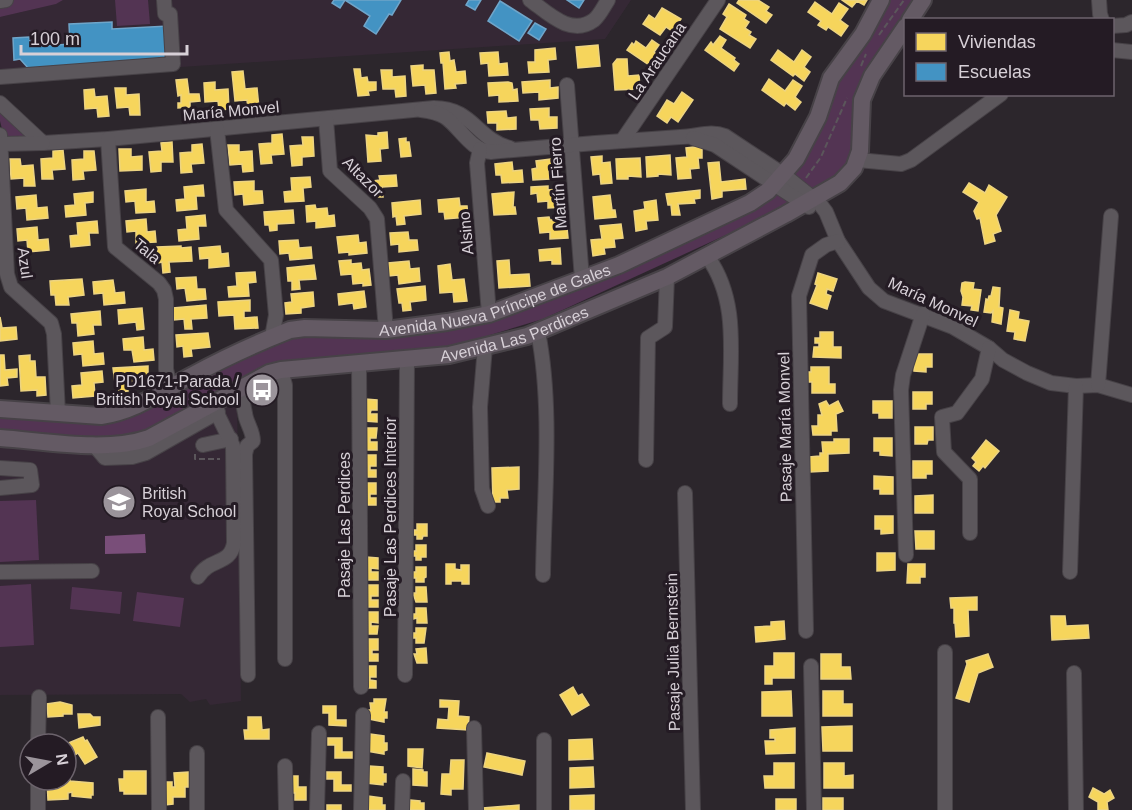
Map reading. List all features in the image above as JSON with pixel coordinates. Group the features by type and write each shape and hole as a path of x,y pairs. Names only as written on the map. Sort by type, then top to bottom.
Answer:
{"main road":[{"name":"Avenida Nueva Príncipe de Gales","path":"0,409 101,416 119,413 142,404 170,387 272,337 297,328 386,330 489,314 619,265 739,209 768,191 780,179 796,159 811,131 831,78 863,34 881,0"},
{"path":"911,18 923,0"},
{"path":"858,160 862,100 872,76 904,29"},
{"name":"Avenida Las Perdices","path":"0,438 118,446 136,443 215,407 239,389 269,373 449,355 538,332 668,277 840,183 858,160"}],"street":[{"path":"0,1 6,0"},
{"path":"0,77 173,64 170,15 165,14 164,0"},
{"path":"530,0 563,24 572,26 580,26 596,19 608,0"},
{"name":"La Araucana","path":"622,141 718,0"},
{"path":"1099,0 1101,18"},
{"path":"1114,26 1132,22"},
{"path":"1114,50 1132,52"},
{"name":"Martín Fierro","path":"567,85 582,279"},
{"path":"858,160 901,164 911,160 997,96"},
{"path":"0,103 43,142"},
{"name":"María Monvel","path":"1,140 43,142 108,139 434,108 452,110 465,116 489,139 499,145 518,150"},
{"name":"María Monvel","path":"421,110 436,112 445,117 480,149 491,152 716,133 725,136 808,201 826,212 838,241 869,288 884,301 953,327 989,348 1003,360 1051,383 1076,386 1098,385 1132,395"},
{"name":"Altazor","path":"326,119 330,171 370,208 377,219 386,330"},
{"path":"217,129 226,210 271,260 276,315 272,337"},
{"name":"Tala","path":"108,139 115,247 159,283 164,290 166,369 170,387"},
{"name":"Azul","path":"1,140 7,274 11,287 51,323 54,334 58,413"},
{"name":"Alsino","path":"480,149 477,163 489,314"},
{"path":"1098,385 1111,216"},
{"name":"Pasaje María Monvel","path":"806,631 799,296 812,255 826,245 838,241"},
{"path":"707,256 720,276 729,306 730,404"},
{"path":"646,460 648,338 665,327 668,277"},
{"path":"906,555 901,390 903,375 922,315"},
{"path":"538,332 542,351 546,417 543,575"},
{"path":"485,347 480,407 482,489 488,506"},
{"path":"970,533 970,479 944,452 942,417 957,413 982,379 989,348"},
{"name":"Pasaje Las Perdices Interior","path":"405,675 407,360"},
{"name":"Pasaje Las Perdices","path":"359,364 361,687"},
{"path":"281,370 285,385 285,658"},
{"path":"1070,572 1076,386"},
{"path":"239,389 253,434 253,441 247,446 246,454 248,675"},
{"path":"198,577 203,568 233,552 233,453 231,439 215,407"},
{"path":"204,445 231,439"},
{"path":"0,468 29,469 32,485 0,488"},
{"name":"Pasaje Julia Bernstein","path":"686,493 693,810"},
{"path":"0,572 92,571"},
{"path":"945,652 945,810"},
{"path":"811,666 813,810"},
{"path":"1074,672 1076,810"},
{"path":"38,732 39,697"},
{"path":"361,810 363,715"},
{"path":"158,717 159,810"},
{"path":"474,728 476,810"},
{"path":"317,810 319,733"},
{"path":"544,740 544,810"},
{"path":"197,753 198,810"},
{"path":"285,766 286,810"},
{"path":"402,810 403,781"},
{"path":"38,792 38,810"}],"shaded area":[{"path":"0,0 63,0 56,4 0,17"},
{"path":"63,0 631,0 605,39 0,79 0,17"},
{"path":"115,0 148,0 150,24 117,26"},
{"path":"883,0 916,0 866,76 851,167 787,207 543,319 454,346 409,353 314,362 149,431 124,438 56,437 0,429 0,412 111,418 291,334 478,322 771,193 834,75"},
{"path":"0,107 36,139 5,141 0,121"},
{"name":"British Royal School","path":"237,396 241,701 210,705 206,699 190,702 181,694 0,695 0,446"},
{"path":"36,500 39,560 0,562 0,501"},
{"path":"145,534 146,553 105,554 105,536"},
{"path":"31,584 34,645 0,647 0,586"},
{"path":"72,587 122,592 120,614 70,609"},
{"path":"137,592 184,598 180,627 133,621"}],"building: Viviendas":[{"path":"739,0 758,0 769,7 766,11 772,15 766,23 737,3"},
{"path":"842,0 867,0 864,5 857,1 852,7"},
{"path":"815,2 832,14 839,3 848,9 840,20 848,26 841,36 828,27 826,30 818,25 821,21 808,12"},
{"path":"729,4 746,15 744,19 749,22 745,28 751,32 749,35 756,39 750,48 720,29 727,17 723,14"},
{"path":"662,8 681,19 672,31 666,27 660,35 643,24 649,15 655,19"},
{"path":"720,36 726,40 721,48 735,58 734,60 739,64 734,71 705,50 711,42 713,45"},
{"path":"652,40 659,45 654,52 657,55 655,58 658,59 652,67 627,50 636,41 646,48"},
{"path":"598,45 600,66 578,68 576,47"},
{"path":"555,48 556,59 548,60 549,72 529,73 528,62 535,62 535,50"},
{"path":"778,50 794,62 802,50 811,57 804,67 810,72 804,81 771,60"},
{"path":"449,52 450,61 454,60 456,72 465,71 466,83 455,84 456,88 445,89 440,53"},
{"path":"498,52 499,64 507,63 508,75 489,76 488,63 481,64 480,53"},
{"path":"617,59 627,59 628,76 639,75 640,89 615,90 613,64"},
{"path":"423,65 423,70 434,70 436,93 426,94 425,85 413,86 411,66"},
{"path":"354,69 360,69 361,78 367,77 368,82 376,82 376,90 368,91 369,95 358,96"},
{"path":"381,70 392,70 392,77 405,76 406,96 396,97 395,89 383,89"},
{"path":"243,71 245,89 257,88 259,108 248,109 247,100 235,101 232,72"},
{"path":"187,79 189,94 199,94 200,101 190,102 190,107 178,108 181,95 178,96 176,80"},
{"path":"769,79 785,91 793,80 802,86 795,97 801,102 795,110 786,103 784,106 762,90"},
{"path":"550,80 550,88 558,87 558,98 539,100 539,92 523,93 522,82"},
{"path":"215,82 215,90 228,89 229,109 219,110 218,101 205,102 204,83"},
{"path":"488,83 512,83 513,90 517,89 518,101 499,102 499,95 489,96"},
{"path":"115,88 126,88 126,95 139,94 140,115 130,115 129,107 117,108"},
{"path":"94,89 95,97 107,96 109,116 98,117 97,108 85,109 84,90"},
{"path":"682,92 693,100 678,122 671,117 667,123 657,116 667,100 674,104"},
{"path":"549,108 549,117 557,117 557,128 540,129 539,120 531,120 530,109"},
{"path":"506,111 507,118 516,117 516,129 497,130 497,123 488,123 487,112"},
{"path":"387,132 388,148 380,149 381,161 368,162 366,135 378,136 378,133"},
{"path":"282,134 284,154 271,155 272,163 261,164 259,144 272,143 272,135"},
{"path":"302,137 313,137 314,156 302,157 302,165 292,166 290,146 303,145"},
{"path":"406,138 406,142 409,142 411,156 401,157 399,139"},
{"path":"172,142 173,162 161,162 161,171 151,172 149,152 162,151 161,143"},
{"path":"202,144 204,163 191,164 192,172 181,173 180,153 192,152 192,145"},
{"path":"228,145 239,145 239,152 252,151 253,171 243,172 242,164 230,165"},
{"path":"702,146 702,158 698,158 699,168 690,169 691,178 678,179 676,158 687,157 686,148"},
{"path":"119,149 131,149 131,157 142,156 142,170 120,171"},
{"path":"63,150 65,169 52,170 53,179 42,179 41,159 53,158 53,151"},
{"path":"84,151 94,151 96,170 83,171 84,179 73,180 72,160 84,159"},
{"path":"670,155 671,175 658,174 658,176 647,177 646,157"},
{"path":"602,156 602,163 610,162 612,183 601,184 600,174 593,175 591,157"},
{"path":"558,158 559,171 549,172 550,179 533,180 532,169 537,168 536,161"},
{"path":"640,158 641,177 628,176 628,179 617,179 616,159"},
{"path":"10,159 20,159 21,166 33,165 35,186 24,186 24,178 11,179"},
{"path":"512,162 513,171 522,170 523,182 502,183 501,175 496,175 495,164"},
{"path":"719,162 721,182 745,179 746,189 722,191 722,197 712,199 708,163"},
{"path":"396,175 397,186 382,187 383,197 375,197 373,181 380,180 379,176"},
{"path":"310,177 311,187 303,188 304,201 285,202 284,192 292,191 291,178"},
{"path":"254,181 254,191 262,191 263,203 244,205 243,194 235,195 234,182"},
{"path":"969,183 985,193 989,185 1007,197 996,215 1001,231 993,234 995,241 985,244 980,218 977,219 974,211 979,202 963,192"},
{"path":"203,185 204,196 196,196 197,209 177,211 176,200 185,199 184,187"},
{"path":"548,186 548,190 557,189 557,198 566,197 566,207 548,208 548,201 538,202 537,193 531,194 531,187"},
{"path":"146,189 146,202 154,201 155,212 136,213 135,201 126,202 125,191"},
{"path":"700,190 700,198 694,199 695,203 678,204 680,215 672,215 666,194"},
{"path":"93,192 93,202 85,203 86,215 66,217 65,206 75,205 74,194"},
{"path":"514,192 513,207 515,207 516,214 494,215 492,194"},
{"path":"36,195 37,208 47,207 48,218 27,220 26,208 17,209 16,197"},
{"path":"610,195 612,210 615,210 616,217 595,219 593,197"},
{"path":"459,198 460,206 467,206 468,217 445,219 444,212 439,212 438,200"},
{"path":"420,200 421,214 404,216 405,224 397,225 396,216 393,217 392,203"},
{"path":"656,200 658,220 646,221 647,229 636,231 634,211 645,209 644,202"},
{"path":"315,205 316,209 327,208 328,216 334,215 335,226 316,228 316,221 307,222 306,206"},
{"path":"293,210 294,223 277,224 277,230 270,231 269,225 265,225 264,212"},
{"path":"205,215 206,226 198,226 199,239 179,241 178,230 187,229 186,217"},
{"path":"549,217 550,220 559,220 559,228 567,228 568,238 550,239 550,232 540,233 538,218"},
{"path":"146,219 147,232 155,231 156,242 136,243 136,231 127,232 126,221"},
{"path":"97,221 98,233 89,233 90,245 71,247 70,236 78,235 77,223"},
{"path":"621,224 623,238 614,239 615,247 604,248 605,254 593,256 591,240 602,239 600,226"},
{"path":"37,227 38,240 48,239 49,250 28,252 27,240 18,241 17,229"},
{"path":"408,232 409,240 417,240 418,250 399,252 399,244 391,245 390,233"},
{"path":"358,235 359,243 366,242 367,253 349,255 349,252 339,253 337,237"},
{"path":"298,240 299,248 311,247 312,258 290,260 289,253 280,254 279,241"},
{"path":"181,246 181,248 191,247 192,261 169,262 170,272 163,273 162,262 158,263 157,247"},
{"path":"220,246 221,254 228,253 229,266 209,268 209,258 200,259 199,248"},
{"path":"560,248 561,264 552,264 552,260 540,261 539,250"},
{"path":"351,260 351,264 361,263 362,270 369,269 371,285 353,284 352,274 341,275 339,261"},
{"path":"509,260 510,275 529,274 530,286 499,288 497,261"},
{"path":"409,261 410,269 419,268 420,281 399,284 398,275 389,276 388,263"},
{"path":"450,264 452,280 464,279 467,301 454,302 453,292 440,293 438,266"},
{"path":"314,265 316,279 299,280 300,289 292,290 292,281 288,281 287,268"},
{"path":"255,272 256,282 248,283 249,296 229,297 228,287 237,286 236,273"},
{"path":"818,273 837,279 833,291 827,289 826,294 831,296 827,309 810,303 817,285 815,284"},
{"path":"196,277 197,289 205,289 206,299 187,301 185,288 177,289 176,278"},
{"path":"82,279 84,295 68,297 69,305 56,305 55,295 51,295 50,281"},
{"path":"113,280 115,293 124,292 125,303 104,305 103,293 94,294 93,282"},
{"path":"962,283 974,283 973,289 981,290 978,311 971,310 972,306 962,305"},
{"path":"425,286 426,300 410,302 411,310 403,311 397,289"},
{"path":"993,287 1000,288 999,307 1003,308 1001,324 992,322 993,311 984,312 986,299 988,300 991,296"},
{"path":"364,291 366,307 354,309 353,303 339,305 338,294"},
{"path":"313,292 314,306 301,308 301,313 286,314 285,303 292,302 291,294"},
{"path":"250,300 250,311 244,311 244,318 257,317 258,328 235,329 234,315 219,316 218,302"},
{"path":"206,305 207,318 191,319 192,329 185,329 184,319 174,320 173,308"},
{"path":"142,308 144,329 137,330 136,322 119,324 118,310"},
{"path":"1010,310 1019,312 1018,319 1029,321 1025,341 1014,339 1015,332 1007,331"},
{"path":"100,311 101,325 93,325 94,334 78,336 77,323 72,323 71,314"},
{"path":"0,317 2,328 16,327 17,339 0,341"},
{"path":"820,332 833,332 833,347 841,347 841,358 813,357 814,347 819,347 819,343 815,343 815,338 820,338"},
{"path":"208,333 210,347 191,349 192,356 184,357 183,346 177,347 176,335"},
{"path":"143,337 144,350 153,349 154,360 134,362 132,350 124,350 123,339"},
{"path":"93,341 94,354 103,353 104,364 83,366 82,354 74,355 73,343"},
{"path":"914,354 932,354 932,367 926,367 926,372 914,371"},
{"path":"0,355 4,355 5,370 17,369 17,377 7,378 8,385 0,386"},
{"path":"30,355 30,361 35,361 36,377 45,377 46,395 37,396 37,390 21,391 19,356"},
{"path":"148,366 148,377 142,377 143,381 127,382 128,391 119,392 119,383 115,383 113,368"},
{"path":"811,367 829,367 829,384 835,384 835,393 812,393 812,382 802,382 802,372 811,372"},
{"path":"102,371 103,382 94,383 95,396 73,398 72,386 82,385 81,373"},
{"path":"913,392 932,392 932,404 926,404 926,409 913,409"},
{"path":"365,399 377,400 377,410 371,410 370,414 377,414 377,422 364,421"},
{"path":"826,401 829,406 838,401 843,411 836,414 837,431 831,431 831,435 813,435 812,426 818,426 818,415 822,415 819,404"},
{"path":"873,401 892,401 892,418 879,418 879,413 873,413"},
{"path":"915,427 933,427 933,440 928,440 927,444 915,444"},
{"path":"365,428 377,428 376,438 370,438 370,442 377,442 377,450 364,450"},
{"path":"874,438 892,438 892,456 880,455 880,451 874,451"},
{"path":"834,439 849,439 849,453 828,454 828,471 810,472 809,457 820,456 820,453 823,453 822,442 834,442"},
{"path":"986,440 999,451 985,468 983,466 979,471 973,466 976,462 972,458"},
{"path":"364,455 376,455 376,466 370,466 370,470 376,470 376,477 364,477"},
{"path":"913,461 932,461 932,474 926,474 926,478 913,478"},
{"path":"519,467 519,489 507,490 508,498 500,498 500,502 493,502 492,468"},
{"path":"874,476 893,477 893,494 880,494 880,489 874,489"},
{"path":"364,483 376,483 376,494 370,494 370,498 376,498 376,505 364,505"},
{"path":"933,495 933,513 915,513 915,496"},
{"path":"875,516 893,516 893,533 881,534 881,529 875,529"},
{"path":"417,524 427,524 427,536 423,536 422,539 417,539 417,535 414,535"},
{"path":"915,531 934,531 934,549 916,549"},
{"path":"416,545 426,545 426,557 421,557 421,560 416,560 416,556 413,556"},
{"path":"877,553 895,553 895,570 877,571"},
{"path":"366,557 378,558 378,569 371,568 371,572 378,572 378,580 365,580"},
{"path":"446,564 455,564 455,569 461,570 461,565 469,565 469,584 462,584 462,581 451,581 451,584 446,584"},
{"path":"908,564 925,564 925,577 920,577 920,583 907,583"},
{"path":"416,567 426,567 424,582 416,582 416,578 413,578"},
{"path":"366,585 378,585 378,596 371,596 371,600 378,600 378,607 365,607"},
{"path":"416,587 426,587 427,602 416,602 413,593 416,593"},
{"path":"977,597 977,610 968,610 969,636 956,637 954,608 951,608 950,598"},
{"path":"416,608 426,608 427,623 417,623 417,618 413,619"},
{"path":"366,612 378,612 378,623 371,622 371,626 378,626 377,634 365,634"},
{"path":"1051,616 1065,616 1066,626 1088,625 1089,638 1052,640"},
{"path":"784,621 785,639 756,642 755,627 771,626 771,622"},
{"path":"416,628 426,628 424,643 416,643 416,638 413,638"},
{"path":"366,639 378,639 378,650 372,650 372,654 378,654 378,661 366,661"},
{"path":"426,648 427,663 417,663 414,654 417,654 416,649"},
{"path":"774,653 794,653 794,678 772,678 772,684 765,684 765,666 774,666"},
{"path":"821,654 841,654 841,667 850,667 851,679 821,679"},
{"path":"988,654 993,667 978,673 969,702 956,698 966,661"},
{"path":"364,666 376,666 376,677 370,677 370,680 376,681 376,688 364,688"},
{"path":"573,687 578,696 582,694 589,705 572,715 560,695"},
{"path":"791,691 792,716 762,716 762,692"},
{"path":"823,691 843,691 843,704 852,704 852,716 823,716"},
{"path":"374,699 386,699 384,712 387,712 387,718 384,718 384,722 368,719 368,710 371,710 370,703 374,703"},
{"path":"440,700 459,701 458,716 469,717 468,730 437,728 438,719 448,720 449,707 440,707"},
{"path":"60,702 72,705 72,714 48,717 47,704"},
{"path":"323,706 336,706 336,720 346,720 346,726 329,725 329,713 323,713"},
{"path":"78,714 100,717 100,725 79,728"},
{"path":"248,717 261,717 262,730 269,729 269,739 245,739 244,730 248,730"},
{"path":"852,726 852,751 823,751 822,727"},
{"path":"795,728 795,753 766,754 765,741 775,741 775,738 770,738 770,730"},
{"path":"370,734 384,736 387,750 384,754 367,751"},
{"path":"83,737 85,741 87,740 97,757 85,764 78,753 78,739"},
{"path":"328,738 342,738 342,752 352,752 352,758 335,758 335,745 328,745"},
{"path":"592,739 593,759 569,760 569,740"},
{"path":"408,749 423,749 422,768 408,766"},
{"path":"487,753 525,761 522,775 484,767"},
{"path":"451,760 464,760 463,789 451,789 451,795 441,794 442,774 450,774"},
{"path":"774,763 794,763 794,788 765,788 764,776 774,776"},
{"path":"824,763 844,763 844,776 853,775 853,788 824,788"},
{"path":"369,766 383,767 386,782 383,782 383,785 366,783"},
{"path":"593,767 594,787 570,788 570,768"},
{"path":"413,769 427,772 427,786 413,785"},
{"path":"124,771 146,771 146,794 124,794 124,791 120,791 119,779 124,779"},
{"path":"188,772 185,797 173,797 173,804 165,805 162,782 172,782 172,787 175,787 174,773"},
{"path":"327,772 341,772 341,785 351,785 351,791 334,791 334,779 327,779"},
{"path":"291,776 298,776 298,787 306,787 306,800 295,800 295,793 291,793"},
{"path":"78,782 93,783 91,798 72,796 72,792 78,792"},
{"path":"1093,788 1104,794 1110,790 1114,798 1107,802 1108,810 1098,810 1098,802 1089,797"},
{"path":"48,792 72,792 68,793 68,799 48,800"},
{"path":"594,795 594,810 570,810 570,796"},
{"path":"368,796 382,798 385,810 365,810"},
{"path":"823,798 843,798 843,810 823,810"},
{"path":"776,799 796,799 796,810 776,810"},
{"path":"410,800 424,803 424,810 410,810"},
{"path":"327,805 341,805 341,810 327,810"},
{"path":"519,805 519,810 483,810 483,808"}],"building: Escuelas":[{"path":"334,0 345,0 340,8 332,3"},
{"path":"345,0 401,0 376,34 364,26 370,16"},
{"path":"469,0 481,0 475,10 466,5"},
{"path":"567,0 584,0 579,8"},
{"path":"500,1 532,21 519,41 488,21"},
{"path":"112,22 112,29 168,26 170,61 29,69 20,59 14,60 13,38 29,37 31,47 70,44 69,24"},
{"path":"535,23 546,29 539,40 528,33"}],"place":[{"name":"PD1671-Parada / British Royal School","path":"262,390"},
{"name":"British Royal School","path":"119,502"}]}
